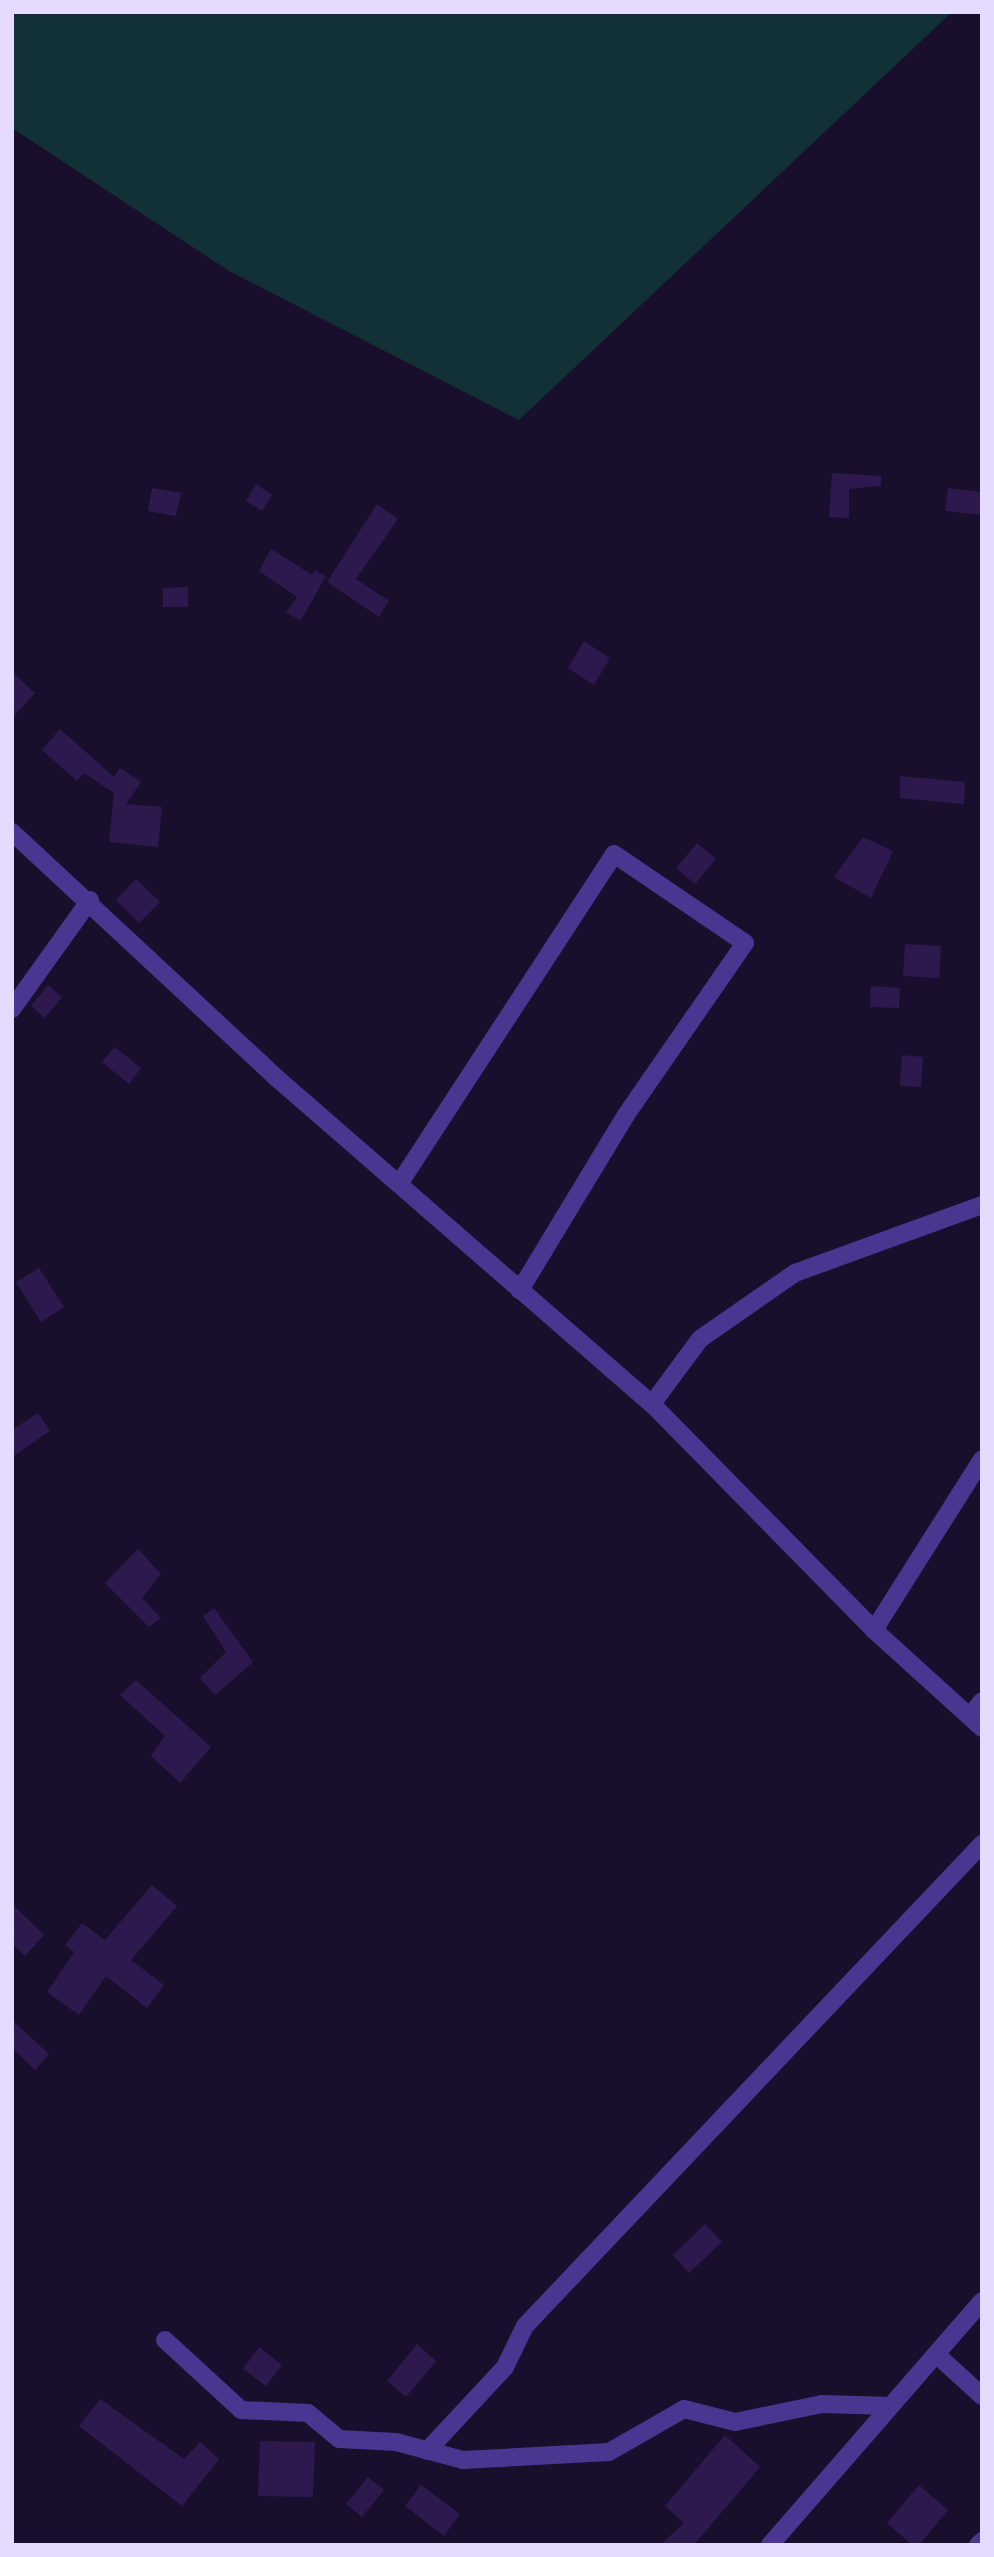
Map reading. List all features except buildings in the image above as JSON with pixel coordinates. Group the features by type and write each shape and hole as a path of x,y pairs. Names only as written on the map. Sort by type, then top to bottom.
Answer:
{"street":[{"path":"12,832 90,900 279,1080 401,1181 520,1290 652,1404 874,1630 976,1722 982,1701"},
{"path":"401,1181 614,854 745,943 626,1115 520,1290"},
{"path":"12,1009 90,900"},
{"path":"652,1404 700,1339 795,1272 982,1205"},
{"path":"874,1630 982,1459"},
{"path":"427,2451 505,2367 525,2326 982,1843"},
{"path":"770,2545 982,2301"},
{"path":"165,2340 241,2410 308,2413 338,2438 427,2451 463,2460 557,2458 625,2447 684,2409 735,2422 822,2404 891,2406"},
{"path":"936,2354 982,2396"}],"green space":[{"path":"12,12 952,12 519,420 229,271 12,128"}]}
